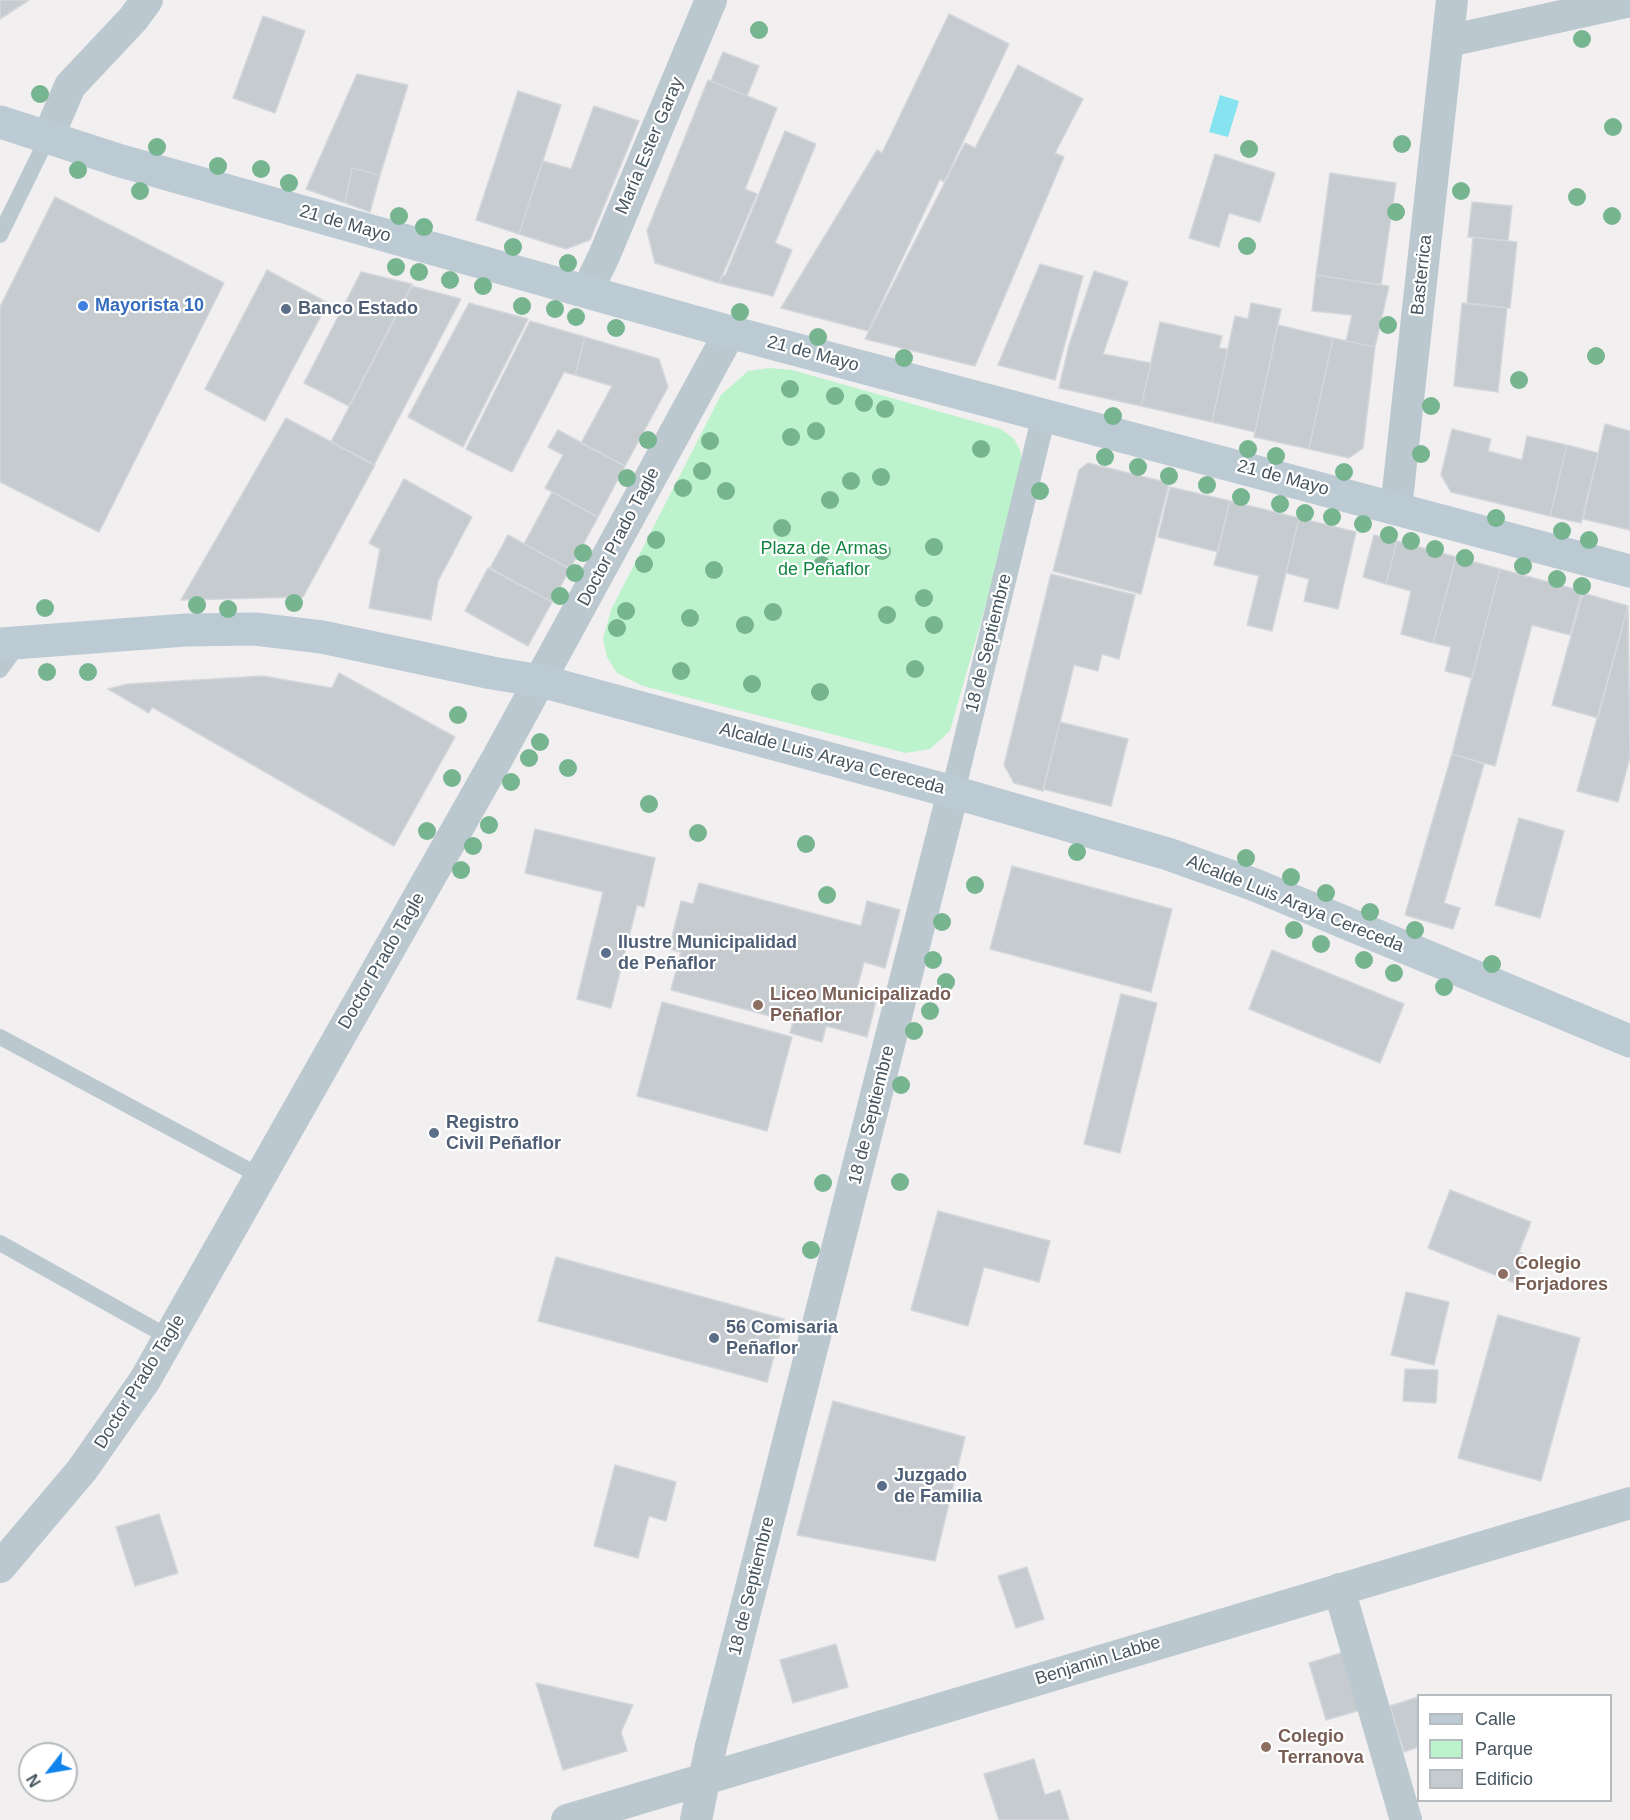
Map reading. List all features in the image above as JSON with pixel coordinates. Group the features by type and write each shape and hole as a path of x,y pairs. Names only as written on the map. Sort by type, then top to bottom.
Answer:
{"main road":[{"name":"21 de Mayo","path":"0,122 121,161 730,332 1630,572"},
{"name":"Alcalde Luis Araya Cereceda","path":"9,644 186,630 255,629 322,638 492,674 541,681 953,792 1168,854 1255,885 1630,1041"}],"street":[{"path":"48,137 70,86 133,19 147,0"},
{"name":"María Ester Garay","path":"587,291 604,256 711,0"},
{"name":"Basterrica","path":"1396,509 1452,0"},
{"path":"1448,41 1630,1"},
{"name":"Doctor Prado Tagle","path":"0,1567 88,1462 134,1397 170,1338 541,681 730,332"},
{"name":"18 de Septiembre","path":"696,1820 703,1778 953,792 1044,415"},
{"name":"Benjamin Labbe","path":"567,1820 1630,1503"},
{"path":"1340,1589 1406,1820"}],"lane":[{"path":"0,235 48,137"},
{"path":"0,670 9,644"},
{"path":"0,1037 260,1176"},
{"path":"0,1242 170,1338"}],"green space":[{"name":"Plaza de Armas de Peñaflor","path":"769,368 792,370 1001,429 1014,439 1021,452 1021,480 950,731 930,749 906,753 643,686 617,673 607,657 603,639 611,610 721,395 748,371"}],"water":[{"path":"1220,95 1239,101 1228,137 1209,132"}],"building":[{"path":"0,0 29,0 0,19"},
{"path":"949,14 1009,44 944,182 940,179 868,331 781,308 877,150 882,153"},
{"path":"263,16 305,31 275,113 233,98"},
{"path":"723,52 759,66 747,96 711,81"},
{"path":"1018,65 1083,99 1055,153 1064,157 975,366 865,339 965,143 975,148"},
{"path":"357,74 408,85 380,175 352,168 345,203 306,189"},
{"path":"708,80 777,108 745,189 757,194 719,283 655,263 647,231"},
{"path":"518,91 561,105 519,234 476,220"},
{"path":"594,106 639,121 590,240 566,249 519,234 543,161 571,169"},
{"path":"785,131 816,144 775,243 792,250 773,296 719,283 722,275 725,276"},
{"path":"1215,154 1275,173 1260,222 1229,213 1219,247 1189,238"},
{"path":"352,168 380,175 370,212 345,203"},
{"path":"1330,173 1396,183 1381,285 1316,275"},
{"path":"55,197 224,283 99,532 0,482 0,307"},
{"path":"1472,202 1512,206 1508,241 1468,237"},
{"path":"1473,237 1517,242 1510,308 1467,303"},
{"path":"1040,264 1083,276 1055,380 998,365"},
{"path":"267,270 328,303 265,421 205,389"},
{"path":"1094,271 1128,282 1103,354 1151,363 1141,406 1059,388 1069,345"},
{"path":"361,272 412,284 349,406 304,383"},
{"path":"1316,275 1389,286 1375,347 1346,341 1352,315 1312,311"},
{"path":"412,286 461,299 374,465 331,442"},
{"path":"469,303 528,319 463,447 408,417"},
{"path":"1251,303 1281,309 1255,432 1212,422 1235,316 1248,319"},
{"path":"1462,303 1507,308 1498,392 1454,386"},
{"path":"530,321 585,337 575,375 564,372 512,472 466,449"},
{"path":"1160,322 1222,336 1219,348 1228,349 1212,422 1141,406"},
{"path":"1278,325 1333,338 1309,449 1254,437"},
{"path":"585,337 659,359 668,387 625,466 581,443 612,386 575,375"},
{"path":"1333,338 1375,347 1363,448 1349,458 1309,449"},
{"path":"286,418 375,465 303,597 181,600"},
{"path":"1605,424 1630,431 1630,530 1583,519"},
{"path":"1452,429 1491,439 1488,451 1522,460 1527,436 1567,445 1550,516 1451,492 1441,475"},
{"path":"558,430 625,466 598,517 545,488 563,455 548,447"},
{"path":"1567,445 1598,453 1581,523 1550,516"},
{"path":"1088,463 1169,483 1141,594 1053,571 1079,470"},
{"path":"404,479 472,517 438,581 431,620 369,608 380,549 369,543"},
{"path":"1170,487 1230,501 1218,552 1158,537"},
{"path":"552,492 598,517 570,569 524,544"},
{"path":"1230,501 1299,518 1272,631 1247,625 1259,576 1214,565"},
{"path":"1299,518 1356,532 1338,609 1304,601 1309,579 1286,573"},
{"path":"508,535 570,569 552,602 490,568"},
{"path":"1374,535 1397,541 1386,584 1363,577"},
{"path":"1397,541 1456,557 1433,643 1401,634 1411,591 1386,584"},
{"path":"1456,557 1500,569 1472,678 1445,671 1451,647 1433,643"},
{"path":"488,568 552,602 528,646 465,611"},
{"path":"1500,569 1582,591 1570,635 1532,625 1495,766 1452,754"},
{"path":"1051,574 1135,595 1119,659 1102,654 1098,671 1074,665 1043,791 1014,783 1004,765"},
{"path":"1583,593 1628,606 1598,718 1552,705"},
{"path":"1628,606 1630,757 1618,802 1577,791"},
{"path":"339,673 455,737 394,846 152,707 149,713 108,689 128,684 263,676 332,688"},
{"path":"1060,722 1128,739 1111,806 1043,789"},
{"path":"1452,754 1484,764 1444,903 1460,908 1453,929 1405,915"},
{"path":"1519,818 1564,831 1540,918 1495,905"},
{"name":"Ilustre Municipalidad de Peñaflor","path":"535,829 655,858 644,907 637,905 611,1008 577,999 603,892 525,873"},
{"path":"1012,866 1172,909 1151,992 990,949"},
{"path":"699,883 861,926 867,901 900,910 885,968 864,962 855,996 876,1001 867,1037 826,1026 822,1042 790,1033 793,1022 671,990 681,952 669,949 681,901 693,904"},
{"path":"1272,950 1404,1004 1380,1063 1249,1009"},
{"path":"1121,994 1157,1003 1120,1153 1084,1144"},
{"path":"662,1002 792,1037 767,1131 637,1096"},
{"path":"1450,1190 1531,1222 1519,1252 1526,1255 1515,1283 1428,1248"},
{"path":"938,1211 1050,1241 1039,1282 984,1267 968,1326 911,1310"},
{"path":"556,1257 784,1319 767,1382 538,1321"},
{"path":"1406,1292 1449,1302 1434,1365 1391,1355"},
{"path":"1498,1315 1580,1338 1541,1481 1458,1458"},
{"path":"1405,1369 1438,1370 1436,1403 1403,1401"},
{"name":"Juzgado de Familia","path":"833,1401 965,1437 935,1561 797,1535"},
{"path":"615,1465 676,1482 666,1521 649,1516 638,1558 594,1546"},
{"path":"159,1514 178,1573 135,1586 116,1527"},
{"path":"1027,1567 1044,1619 1016,1628 998,1576"},
{"path":"836,1644 848,1687 793,1703 780,1660"},
{"path":"1347,1651 1364,1709 1326,1720 1309,1663"},
{"path":"536,1683 633,1705 621,1732 627,1751 563,1770"},
{"path":"1417,1697 1417,1747 1404,1752 1390,1706"},
{"path":"1034,1759 1045,1795 1060,1790 1069,1820 999,1820 984,1774"}],"place":[{"name":"Mayorista 10","path":"83,306"},
{"name":"Banco Estado","path":"286,309"},
{"name":"Ilustre Municipalidad de Peñaflor","path":"606,953"},
{"name":"Liceo Municipalizado Peñaflor","path":"758,1005"},
{"name":"Registro Civil Peñaflor","path":"434,1133"},
{"name":"Colegio Forjadores","path":"1503,1274"},
{"name":"56 Comisaria Peñaflor","path":"714,1338"},
{"name":"Juzgado de Familia","path":"882,1486"},
{"name":"Colegio Terranova","path":"1266,1747"}]}
